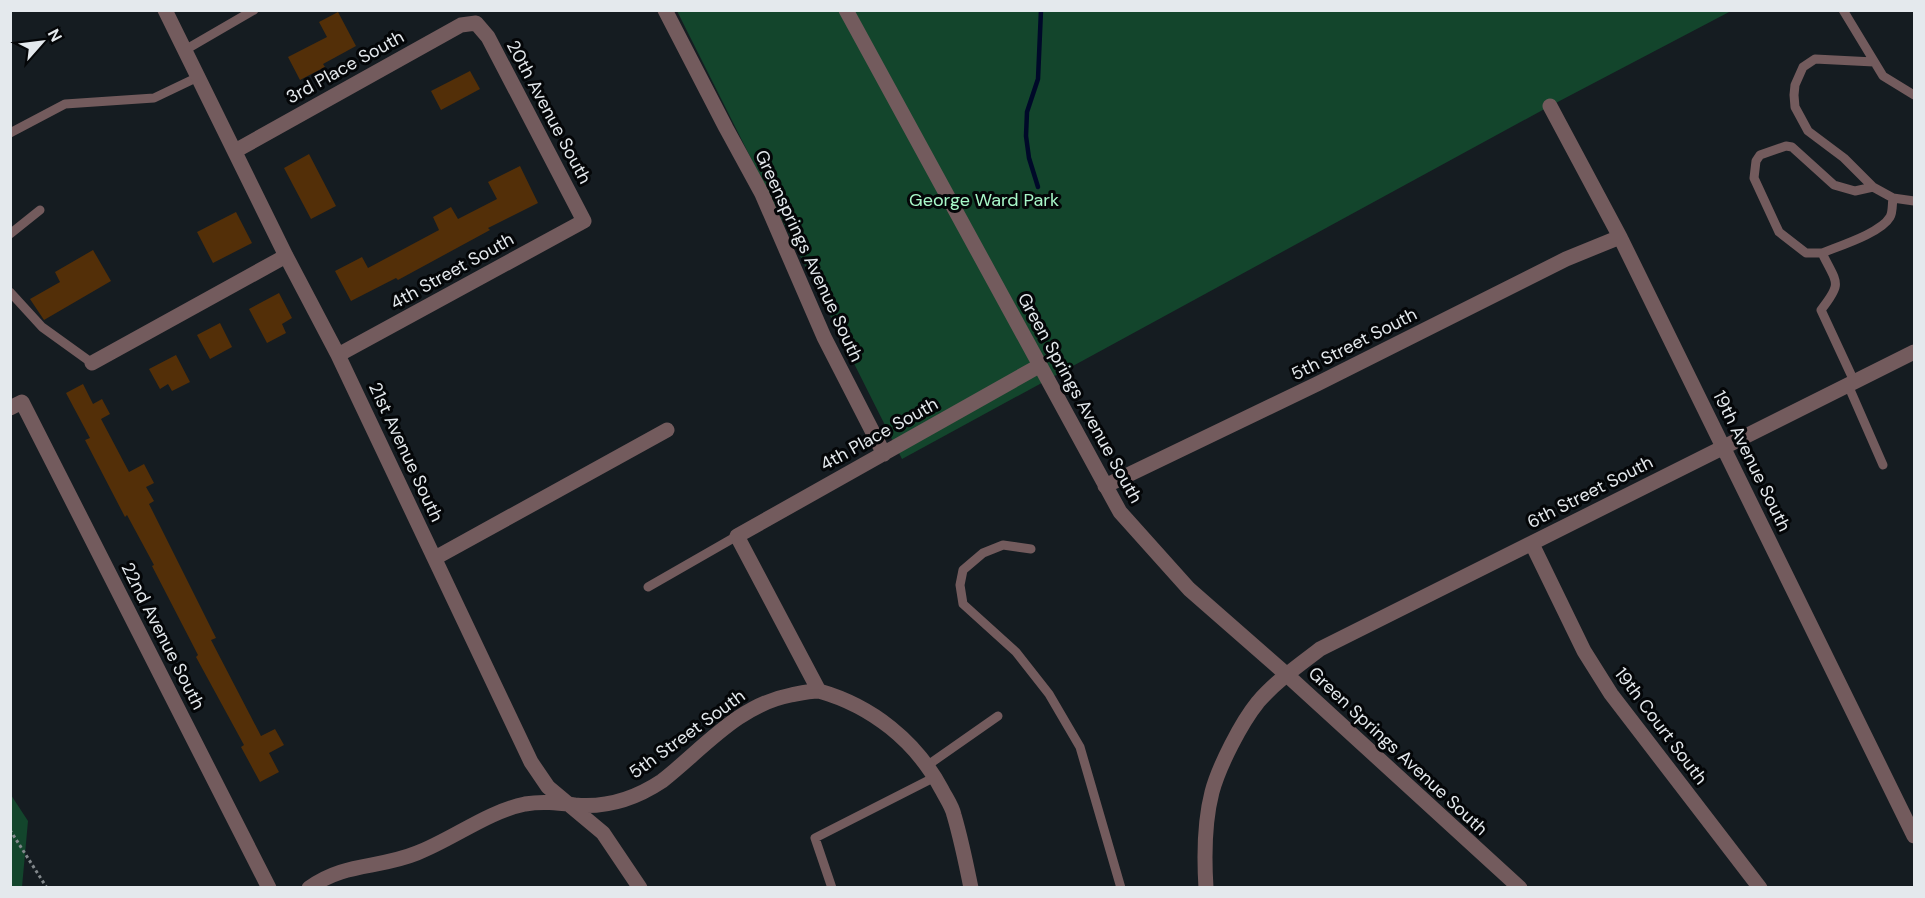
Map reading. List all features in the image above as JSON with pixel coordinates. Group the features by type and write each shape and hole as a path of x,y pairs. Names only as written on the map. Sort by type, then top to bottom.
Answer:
{"street":[{"name":"21st Avenue South","path":"165,10 286,256 338,355 531,762 548,787 603,833 640,888"},
{"name":"Greensprings Avenue South","path":"665,10 762,194 824,337 884,454"},
{"name":"Green Springs Avenue South","path":"846,10 1120,512 1189,589 1287,675 1520,888"},
{"name":"3rd Place South","path":"235,151 461,25 476,23"},
{"name":"20th Avenue South","path":"476,23 488,37 584,221"},
{"name":"19th Avenue South","path":"1551,106 1620,237 1724,446 1914,836"},
{"name":"4th Street South","path":"338,355 584,221"},
{"name":"5th Street South","path":"1106,486 1317,384 1566,259 1620,237"},
{"path":"93,363 286,256"},
{"name":"6th Street South","path":"1206,888 1204,851 1212,791 1235,737 1258,702 1320,649 1914,352"},
{"name":"4th Place South","path":"737,536 1039,366"},
{"name":"22nd Avenue South","path":"16,405 269,888"},
{"path":"435,558 667,430"},
{"path":"737,536 819,691 838,696 878,717 897,732 932,771 954,813 971,888"},
{"name":"19th Court South","path":"1532,544 1584,651 1611,694 1760,888"},
{"name":"5th Street South","path":"309,888 325,876 341,870 400,859 418,853 500,813 523,805 539,802 601,806 618,803 649,789 689,760 740,715 756,706 783,696 819,691"}],"lane":[{"path":"185,50 254,10"},
{"path":"1843,10 1882,76 1914,95"},
{"path":"1874,62 1815,59 1803,67 1795,85 1795,107 1808,131 1844,158 1873,188 1893,198 1914,201"},
{"path":"10,133 65,104 154,98 198,77"},
{"path":"1873,188 1855,190 1834,185 1792,147 1786,146 1760,155 1756,161 1754,178 1779,232 1806,253 1822,253 1882,225 1890,217 1893,198"},
{"path":"10,234 40,210"},
{"path":"1822,253 1837,283 1836,292 1821,310 1884,465"},
{"path":"10,292 42,327 93,363"},
{"path":"648,587 737,536"},
{"path":"1030,549 1003,545 983,553 963,570 960,585 963,604 1016,652 1049,694 1070,727 1080,747 1121,888"},
{"path":"832,888 814,838 932,771 998,716"}],"path":[{"path":"10,830 47,888"}],"green space":[{"name":"George Ward Park","path":"677,11 1731,11 1550,106 902,459"},
{"path":"11,795 28,821 22,887 11,887"}],"building":[{"path":"338,12 356,46 323,64 325,67 300,80 288,57 327,37 319,22"},
{"path":"470,71 480,89 441,110 431,91"},
{"path":"309,154 336,206 311,219 284,168"},
{"path":"520,166 538,203 488,228 490,230 398,280 396,278 351,301 335,271 362,257 368,268 439,230 433,217 451,207 458,219 497,199 488,182"},
{"path":"236,212 252,243 213,263 197,232"},
{"path":"93,250 111,281 44,320 30,299 60,282 55,272"},
{"path":"279,293 292,318 282,324 286,333 267,343 249,309"},
{"path":"220,323 232,347 210,359 197,335"},
{"path":"176,355 190,382 172,391 168,384 160,389 149,369"},
{"path":"83,384 93,404 102,399 110,414 101,419 129,472 144,464 154,483 146,487 154,501 149,504 216,638 211,640 261,736 275,729 284,745 269,753 279,772 260,782 241,747 244,745 196,657 198,655 152,566 154,565 127,515 125,517 85,440 90,438 66,393"}],"waterway":[{"path":"1038,187 1029,158 1026,136 1027,112 1038,79 1041,10"}]}
